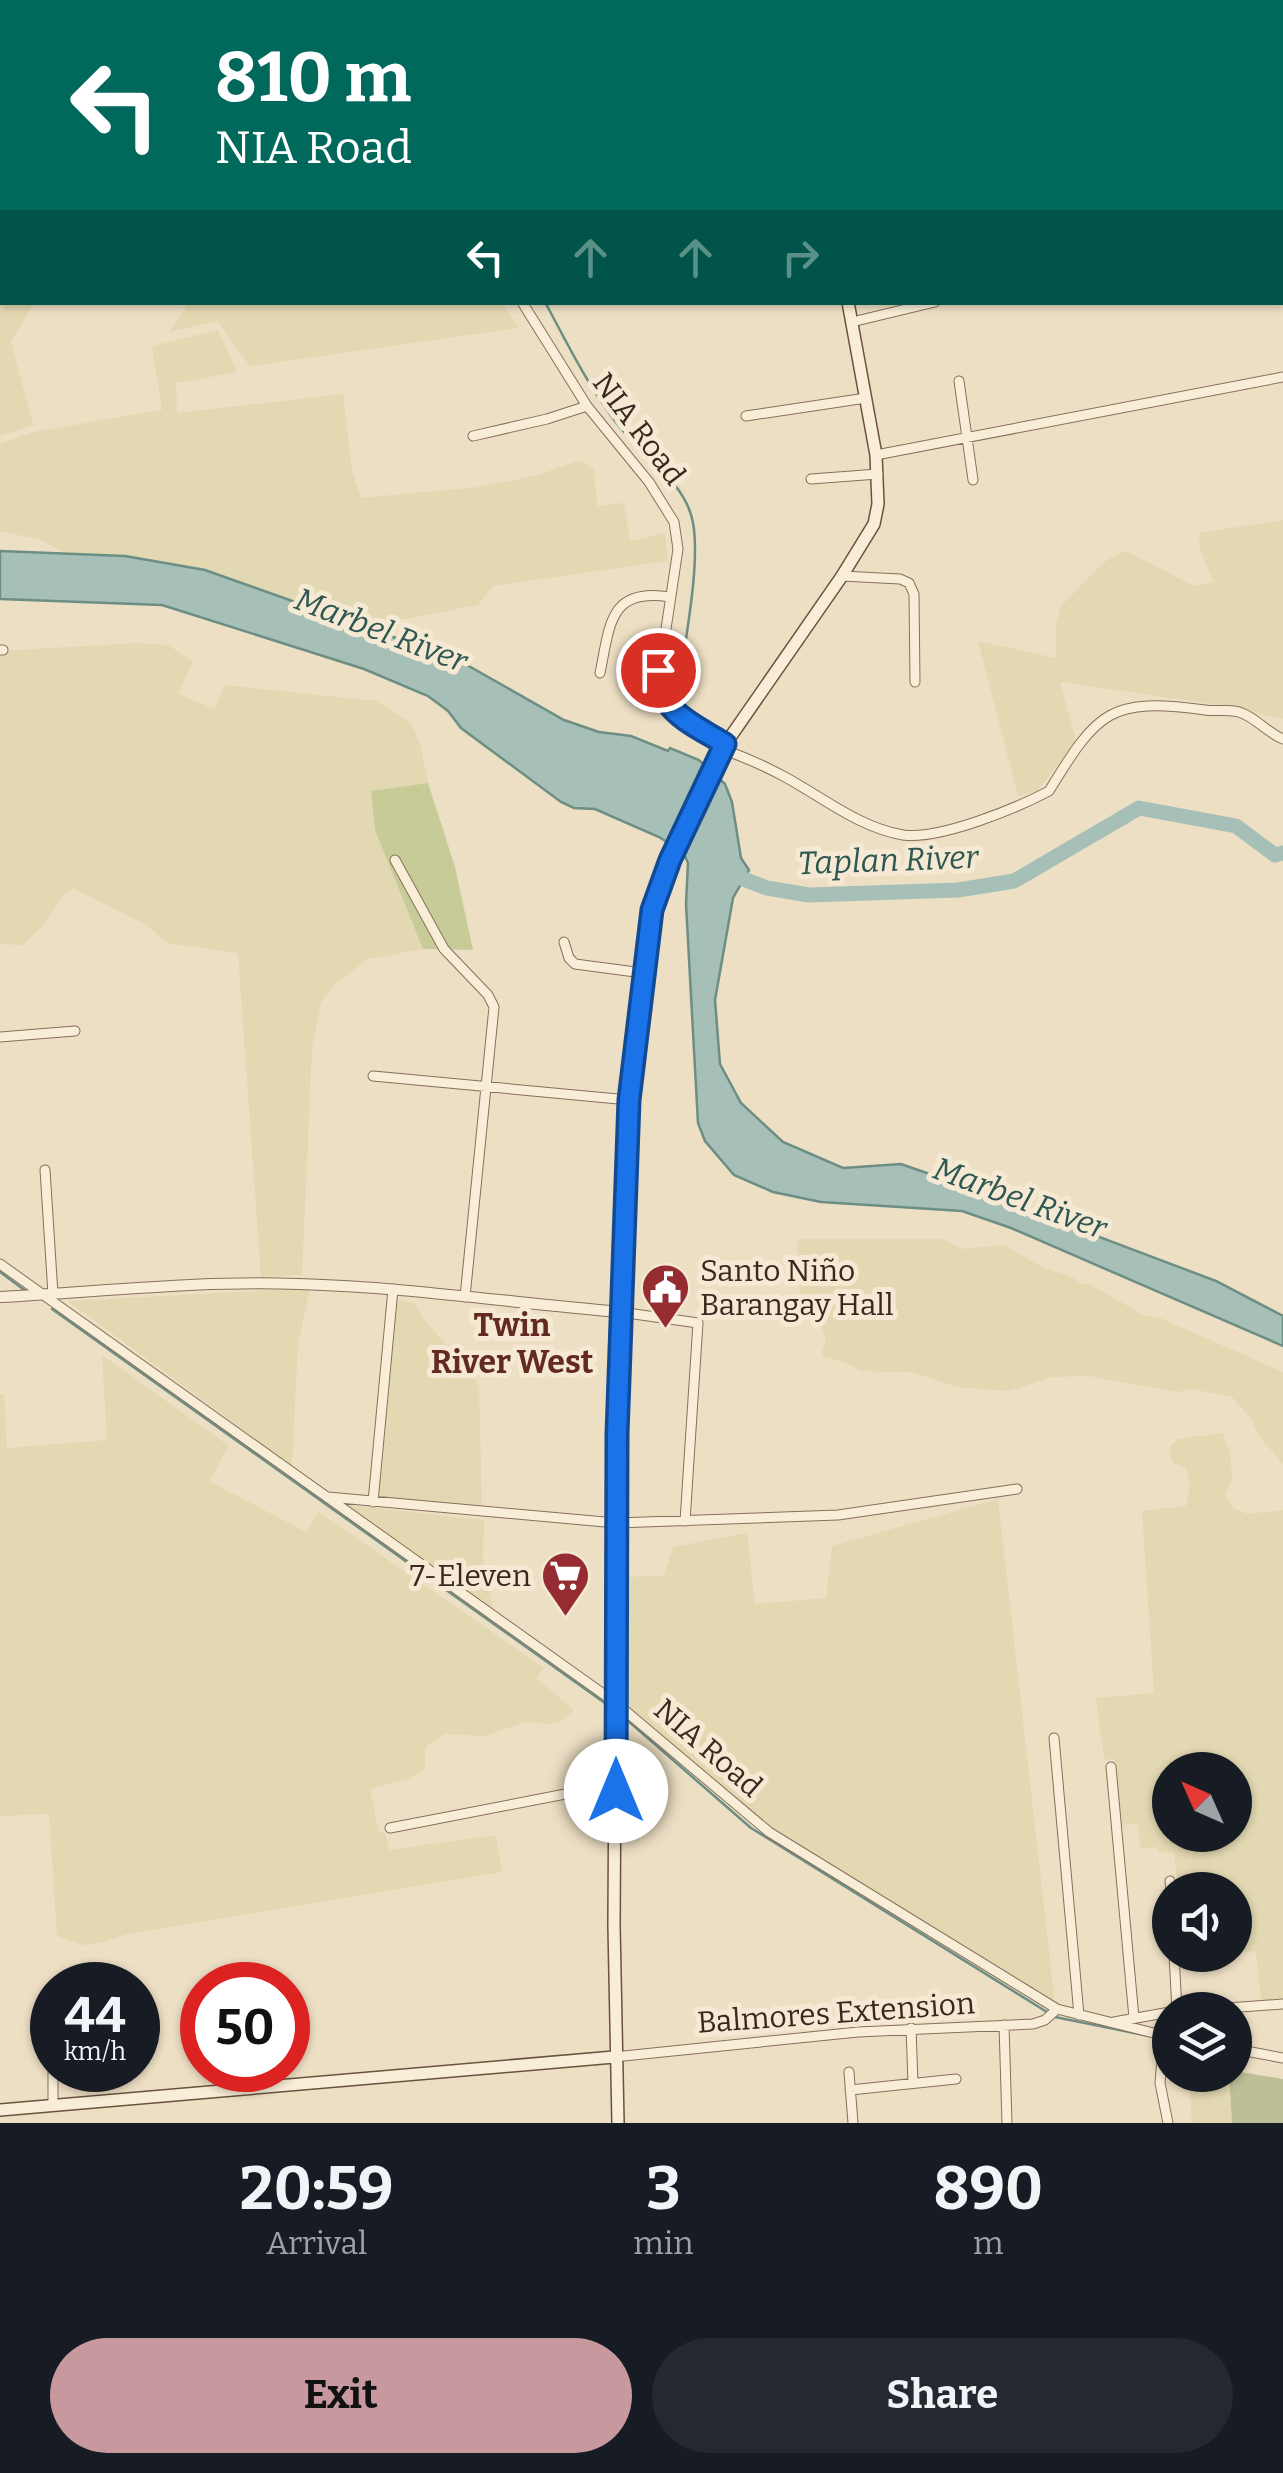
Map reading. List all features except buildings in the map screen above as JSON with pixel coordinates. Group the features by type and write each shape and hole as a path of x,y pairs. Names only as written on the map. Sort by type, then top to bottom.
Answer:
{"main road":[{"path":"618,2123 614,2057 620,1312 629,1100 643,973 652,910 670,860 723,746 874,524 878,504 876,455 849,305"},
{"path":"0,2110 614,2057"}],"street":[{"name":"NIA Road","path":"524,305 588,406 649,482 674,522 678,549 658,670 661,694 680,717 723,746"},
{"path":"852,322 923,305"},
{"path":"876,455 1283,377"},
{"path":"959,381 973,480"},
{"path":"746,416 866,398"},
{"path":"473,436 588,406"},
{"path":"811,480 878,474"},
{"path":"842,576 910,583 914,594 915,682"},
{"path":"600,673 612,620 619,607 643,594 670,597"},
{"path":"723,746 840,810 903,835 928,834 965,824 1050,790 1086,737 1115,710 1130,706 1167,705 1239,712 1283,739"},
{"path":"395,860 444,949 494,1006 465,1296"},
{"path":"564,942 575,964 643,973"},
{"path":"0,1037 75,1032"},
{"path":"373,1076 629,1100"},
{"path":"45,1170 49,1294"},
{"name":"NIA Road","path":"0,1264 49,1294 616,1703 769,1832 1056,2008 1152,2035"},
{"path":"0,1298 238,1284 393,1289 698,1323 685,1521"},
{"path":"372,1502 393,1289"},
{"path":"326,1497 616,1523 838,1515 1017,1489"},
{"path":"1054,1738 1079,2015"},
{"path":"1111,1766 1134,2018"},
{"path":"390,1828 586,1790 616,1791"},
{"path":"1252,2006 1283,2004"},
{"name":"Balmores Extension","path":"614,2057 910,2028 1039,2023 1056,2008"},
{"path":"1112,2022 1152,2015"},
{"path":"1004,2025 1008,2123"},
{"path":"910,2028 913,2083"},
{"path":"1252,2052 1283,2058"},
{"path":"849,2072 852,2123"},
{"path":"850,2090 956,2079"},
{"path":"53,2092 53,2106"},
{"path":"1162,2092 1168,2123"}],"shaded area":[{"path":"0,305 30,305 11,341 33,425 0,436"},
{"path":"188,305 503,305 519,328 250,366 217,321 169,332"},
{"path":"218,330 237,372 176,383 177,413 343,394 352,471 361,498 480,487 538,475 581,460 594,470 597,506 624,503 630,541 665,533 668,561 493,586 478,605 367,626 205,570 125,556 70,556 41,540 0,531 0,444 33,432 162,410 152,346"},
{"path":"1283,520 1283,719 1226,706 1060,682 1076,741 1037,791 1018,796 978,641 1056,658 1056,624 1061,606 1104,562 1125,551 1194,586 1213,582 1200,548 1199,533"},
{"path":"138,643 168,645 193,662 178,694 215,709 224,685 376,701 412,724 421,748 428,783 371,791 375,830 423,949 368,959 336,983 321,1002 312,1049 302,1275 261,1277 238,953 167,943 147,925 73,888 23,945 0,944 0,651"},
{"path":"797,1239 944,1239 962,1249 1004,1245 1044,1268 1073,1277 1081,1285 1088,1283 1145,1316 1160,1318 1283,1372 1283,1464 1232,1397 1192,1389 1177,1392 1089,1376 1051,1377 1009,1391 957,1387 912,1372 860,1371 824,1357 826,1339 821,1325 800,1301"},
{"path":"310,1288 298,1345 292,1466 68,1301"},
{"path":"396,1300 415,1303 424,1320 468,1368 479,1388 482,1506 378,1498"},
{"path":"102,1355 229,1446 209,1481 306,1532 319,1512 544,1668 536,1678 574,1710 563,1720 548,1724 526,1722 484,1736 445,1734 425,1747 425,1769 370,1789 379,1833 385,1832 389,1850 496,1835 502,1872 128,1934 100,1943 83,1945 57,1936 49,1814 0,1816 0,1394 4,1394 7,1448 107,1440"},
{"path":"1223,1433 1230,1452 1232,1478 1226,1495 1233,1508 1248,1514 1283,1510 1283,2001 1261,2002 1256,1951 1252,1951 1252,1872 1176,1872 1174,1854 1159,1852 1252,1852 1252,1752 1152,1752 1152,1848 1140,1849 1138,1824 1120,1825 1114,1760 1104,1759 1096,1698 1154,1693 1142,1511 1186,1506 1190,1486 1186,1468 1173,1463 1169,1448 1178,1439"},
{"path":"998,1499 1055,2004 753,1816 625,1705 620,1577 664,1576 673,1547 747,1533 755,1604 826,1598 832,1546"},
{"path":"341,1504 484,1520 483,1559 494,1615"},
{"path":"1189,2092 1230,2092 1232,2123 1192,2123"}],"green space":[{"path":"428,783 455,867 473,950 423,949 375,830 371,791"},
{"path":"1252,2074 1283,2079 1283,2123 1232,2123 1230,2092 1252,2092"}],"water":[{"path":"0,551 125,556 205,570 458,660 564,720 599,732 631,736 699,760 725,784 732,802 741,858 749,870 733,898 715,1000 720,1064 741,1103 783,1142 843,1168 901,1164 1216,1281 1283,1316 1283,1346 1011,1228 962,1211 821,1202 773,1192 734,1175 705,1141 698,1123 686,904 688,863 683,852 595,809 574,808 561,802 461,728 448,711 428,696 364,669 162,605 0,599"}],"waterway":[{"path":"547,305 605,407 672,481 689,508 695,562 677,699"},
{"name":"Taplan River","path":"728,873 767,888 809,895 958,890 1014,881 1139,808 1236,826 1275,855 1283,853"},
{"path":"0,1272 27,1292"},
{"path":"52,1309 609,1706"},
{"path":"627,1720 751,1828 1047,2012"},
{"path":"1055,2017 1149,2036"}],"place":[{"name":"Santo Niño Barangay Hall","path":"665,1330"},
{"name":"7-Eleven","path":"566,1618"}],"district":[{"name":"Twin River West","path":"512,1344"}],"route":[{"path":"616,1791 617,1434 629,1100 652,910 670,860 725,744 671,710 661,694 658,670"}],"water label":[{"name":"Marbel River","path":"381,630"},
{"name":"Marbel River","path":"1020,1198"}]}
